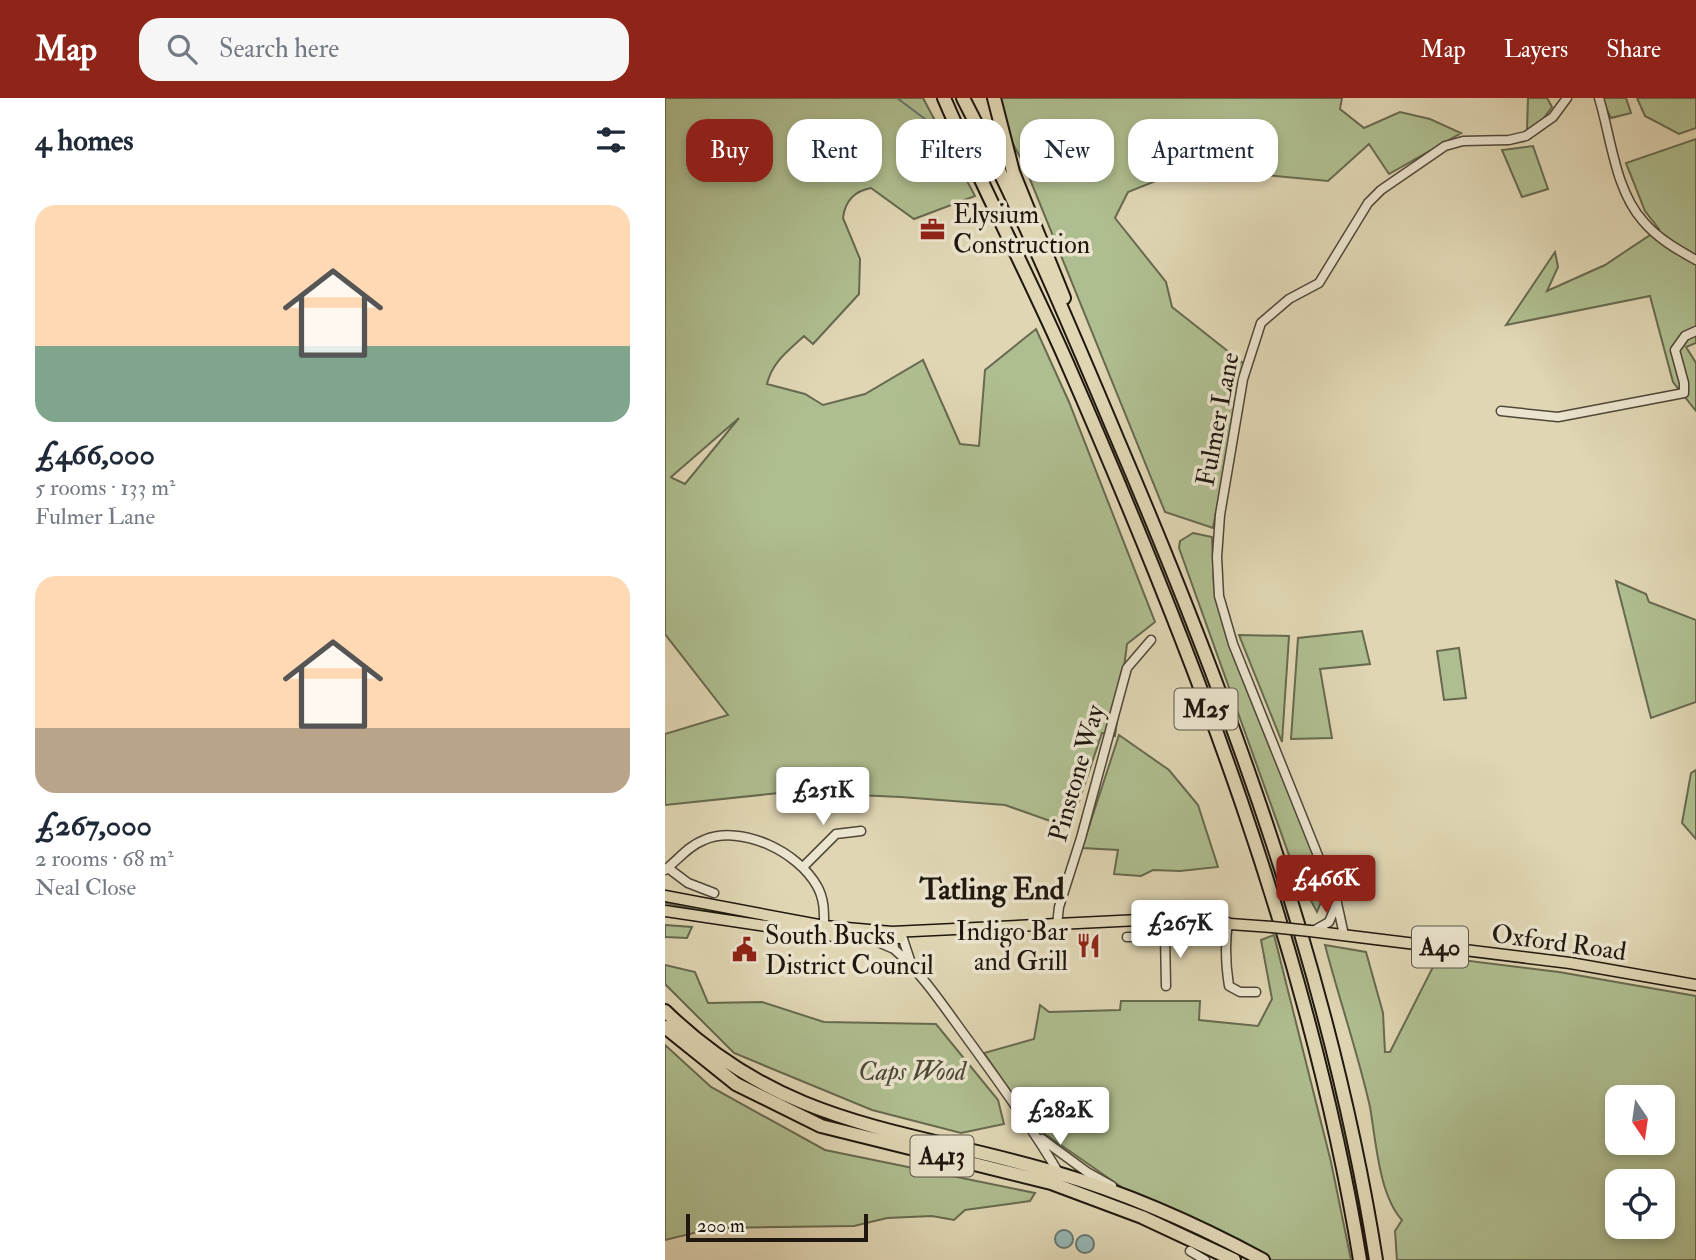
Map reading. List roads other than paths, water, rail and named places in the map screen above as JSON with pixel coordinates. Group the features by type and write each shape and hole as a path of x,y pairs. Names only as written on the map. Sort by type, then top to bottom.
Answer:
{"highway":[{"name":"M25","path":"963,98 1080,351 1192,621 1275,854 1334,1050 1358,1159 1375,1260"},
{"name":"M25","path":"994,98 1013,172 1068,309 1080,351"},
{"name":"M25","path":"944,100 1088,412 1174,623 1229,771 1302,992 1333,1119 1360,1260"},
{"name":"A413","path":"665,1011 691,1036 734,1069 822,1112 856,1124 1060,1174 1140,1202 1257,1258"},
{"name":"A413","path":"665,1027 736,1084 821,1126 1028,1176 1087,1196 1234,1260"}],"main road":[{"name":"Oxford Road","path":"665,896 823,931 896,938 1040,926 1174,919 1228,922 1570,963 1696,985"},
{"name":"A40","path":"665,911 763,927 823,931 869,939 896,938"},
{"path":"760,915 763,927"}],"street":[{"path":"1554,98 1560,108"},
{"name":"Fulmer Lane","path":"1344,935 1338,903 1233,644 1219,596 1217,567 1220,515 1243,379 1261,323 1289,299 1319,283 1368,203 1381,190 1445,146 1463,141 1510,140 1526,136 1539,128 1567,98"},
{"path":"1599,98 1633,207 1650,229 1696,260"},
{"path":"1501,411 1558,417 1684,393 1675,350 1685,336 1696,331"},
{"name":"Pinstone Way","path":"1057,925 1059,907 1081,838 1127,668 1151,639"},
{"path":"803,867 836,834 861,831"},
{"path":"714,893 688,883 667,869 703,840 726,835 753,839 782,852 803,867 818,887 824,905 823,931"},
{"path":"1310,931 1329,922 1338,903"},
{"path":"1174,919 1175,934"},
{"path":"1228,922 1225,946 1229,958 1229,986 1240,992 1256,992"},
{"path":"1127,937 1175,934 1207,937"},
{"path":"1165,935 1166,986"},
{"path":"896,938 910,963 1037,1135 1060,1174 1087,1196"},
{"path":"896,938 910,963"},
{"path":"1037,1135 1087,1172 1140,1202"},
{"path":"1190,1251 1205,1260"}],"water":[{"path":"1064,1230 1070,1233 1073,1239 1070,1245 1064,1248 1058,1245 1055,1239 1058,1233"},
{"path":"1085,1235 1091,1238 1094,1244 1091,1250 1085,1253 1079,1250 1076,1244 1079,1238"}],"waterway":[{"path":"897,98 925,119"}],"place":[{"name":"Elysium Construction","path":"933,229"},
{"name":"Indigo Bar and Grill","path":"1088,946"},
{"name":"South Bucks District Council","path":"745,950"}],"district":[{"name":"Tatling End","path":"992,889"}],"park label":[{"name":"Caps Wood","path":"912,1071"}]}
